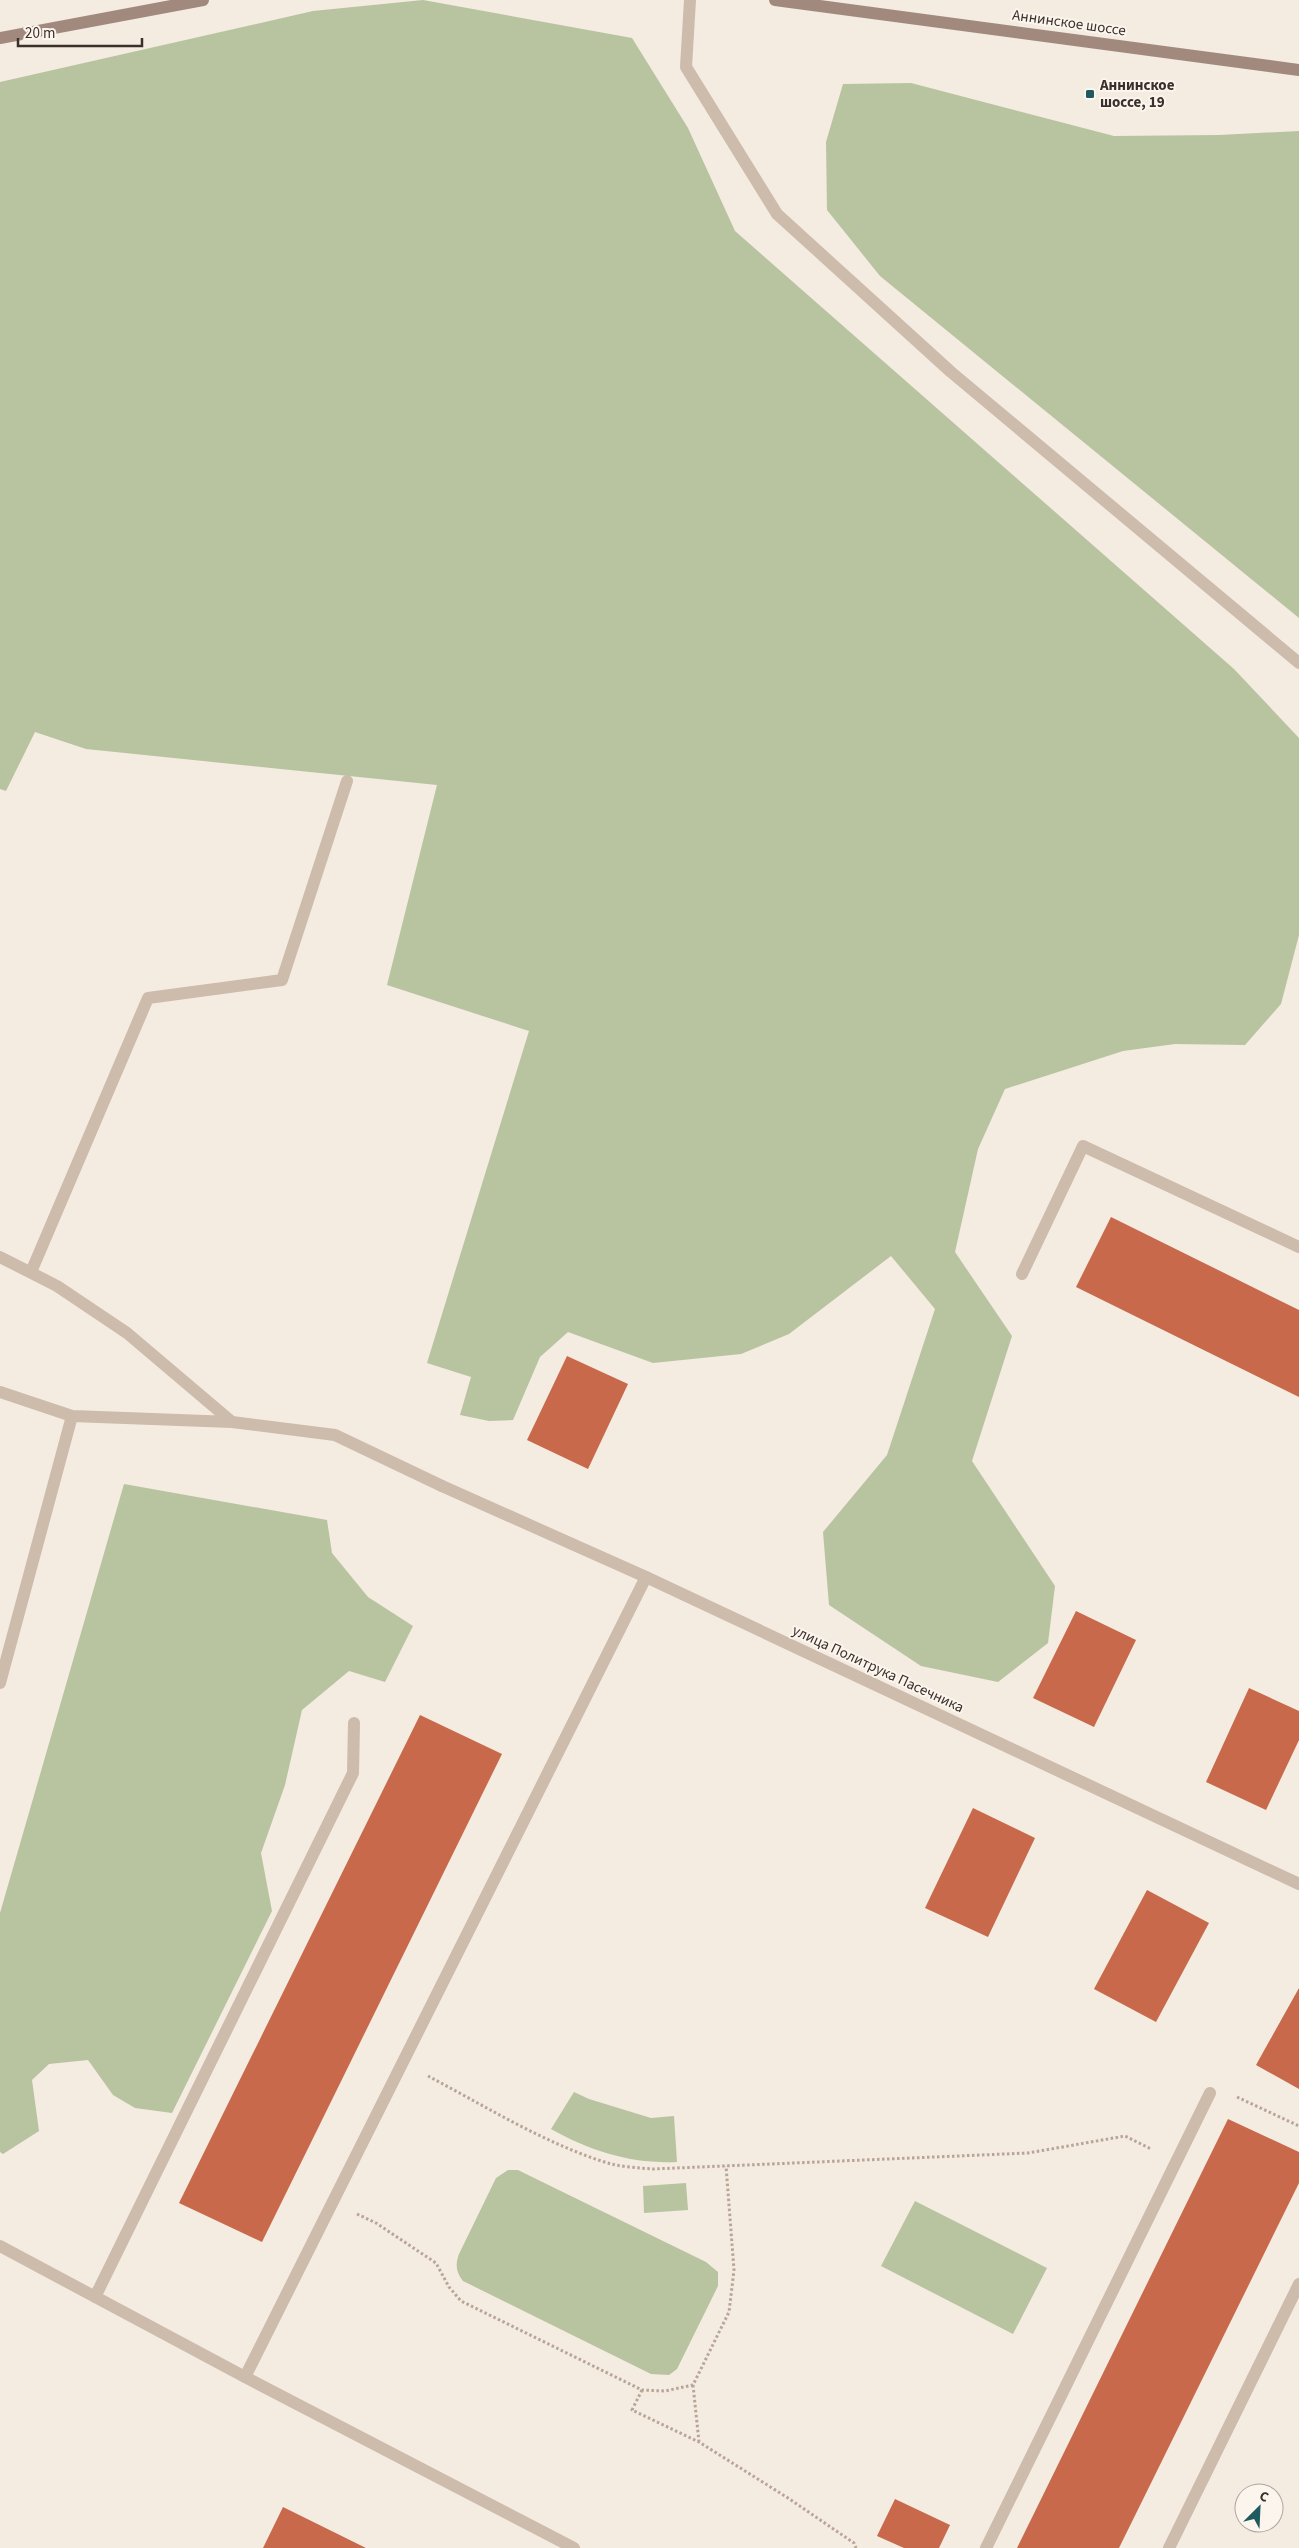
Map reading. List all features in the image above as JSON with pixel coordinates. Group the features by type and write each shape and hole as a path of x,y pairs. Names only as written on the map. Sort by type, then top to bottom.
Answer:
{"main road":[{"path":"0,38 203,0"},
{"name":"Аннинское шоссе","path":"775,0 1299,70"}],"street":[{"path":"690,0 686,67 777,214 951,372 1299,663"},
{"path":"31,1272 148,998 282,980 347,781"},
{"path":"1022,1274 1083,1146 1299,1248"},
{"path":"0,1256 57,1286 128,1333 232,1422"},
{"name":"улица Политрука Пасечника","path":"0,1392 72,1416 232,1422 335,1435 442,1486 646,1577 1299,1884"},
{"path":"0,1683 72,1416"},
{"path":"245,2377 646,1577"},
{"path":"95,2297 353,1774 354,1723"},
{"path":"986,2548 1210,2093"},
{"path":"0,2246 245,2377 574,2548"},
{"path":"1168,2548 1299,2284"}],"path":[{"path":"403,2063 544,2137 613,2164 653,2169 1028,2154 1125,2136 1176,2161"},
{"path":"1210,2093 1229,2093 1299,2126"},
{"path":"699,2442 692,2385 728,2312 734,2270 726,2166"},
{"path":"333,2202 376,2224 436,2263 449,2287 461,2301 642,2390 665,2391 692,2385"},
{"path":"642,2390 632,2410 699,2442 788,2498 854,2543 856,2548"}],"green space":[{"path":"423,0 632,38 688,128 735,231 1234,669 1299,738 1299,935 1281,1004 1245,1045 1175,1044 1123,1051 1005,1089 978,1149 955,1252 1012,1336 972,1461 1055,1586 1048,1643 998,1682 921,1666 829,1605 823,1532 887,1455 935,1309 891,1256 789,1334 741,1354 653,1363 568,1332 540,1357 513,1420 489,1421 460,1415 471,1377 427,1363 529,1031 387,985 437,785 86,749 35,732 6,791 0,789 0,82 313,11"},
{"path":"911,83 1114,136 1219,135 1299,131 1299,618 880,276 827,210 826,142 843,84"},
{"path":"124,1484 327,1520 332,1553 368,1597 413,1626 385,1682 349,1671 302,1710 285,1785 261,1853 272,1911 172,2113 135,2108 113,2095 88,2060 49,2064 32,2080 39,2131 3,2154 0,2152 0,1913"},
{"path":"574,2092 589,2099 651,2118 674,2116 677,2162 643,2161 611,2154 581,2144 551,2129"},
{"path":"508,2170 518,2170 706,2262 718,2272 718,2286 677,2369 669,2375 651,2374 463,2281 457,2268 459,2254 496,2178"},
{"path":"686,2183 688,2210 644,2213 643,2186"},
{"path":"915,2201 1047,2268 1013,2334 881,2266"}],"building":[{"path":"1111,1217 1299,1310 1299,1397 1076,1287"},
{"path":"567,1356 628,1384 588,1469 527,1440"},
{"path":"1076,1611 1136,1640 1094,1727 1033,1698"},
{"path":"1249,1688 1299,1711 1299,1740 1266,1810 1206,1782"},
{"path":"420,1715 502,1754 262,2242 179,2203"},
{"path":"973,1808 1035,1838 988,1937 925,1908"},
{"path":"1147,1890 1209,1923 1156,2022 1094,1989"},
{"path":"1299,1988 1299,2089 1256,2065"},
{"path":"1228,2119 1299,2152 1299,2183 1119,2548 1017,2548"},
{"path":"895,2499 950,2525 939,2548 904,2548 877,2536"},
{"path":"283,2507 366,2548 263,2548"}],"place":[{"name":"Аннинское шоссе, 19","path":"1090,94"}]}
